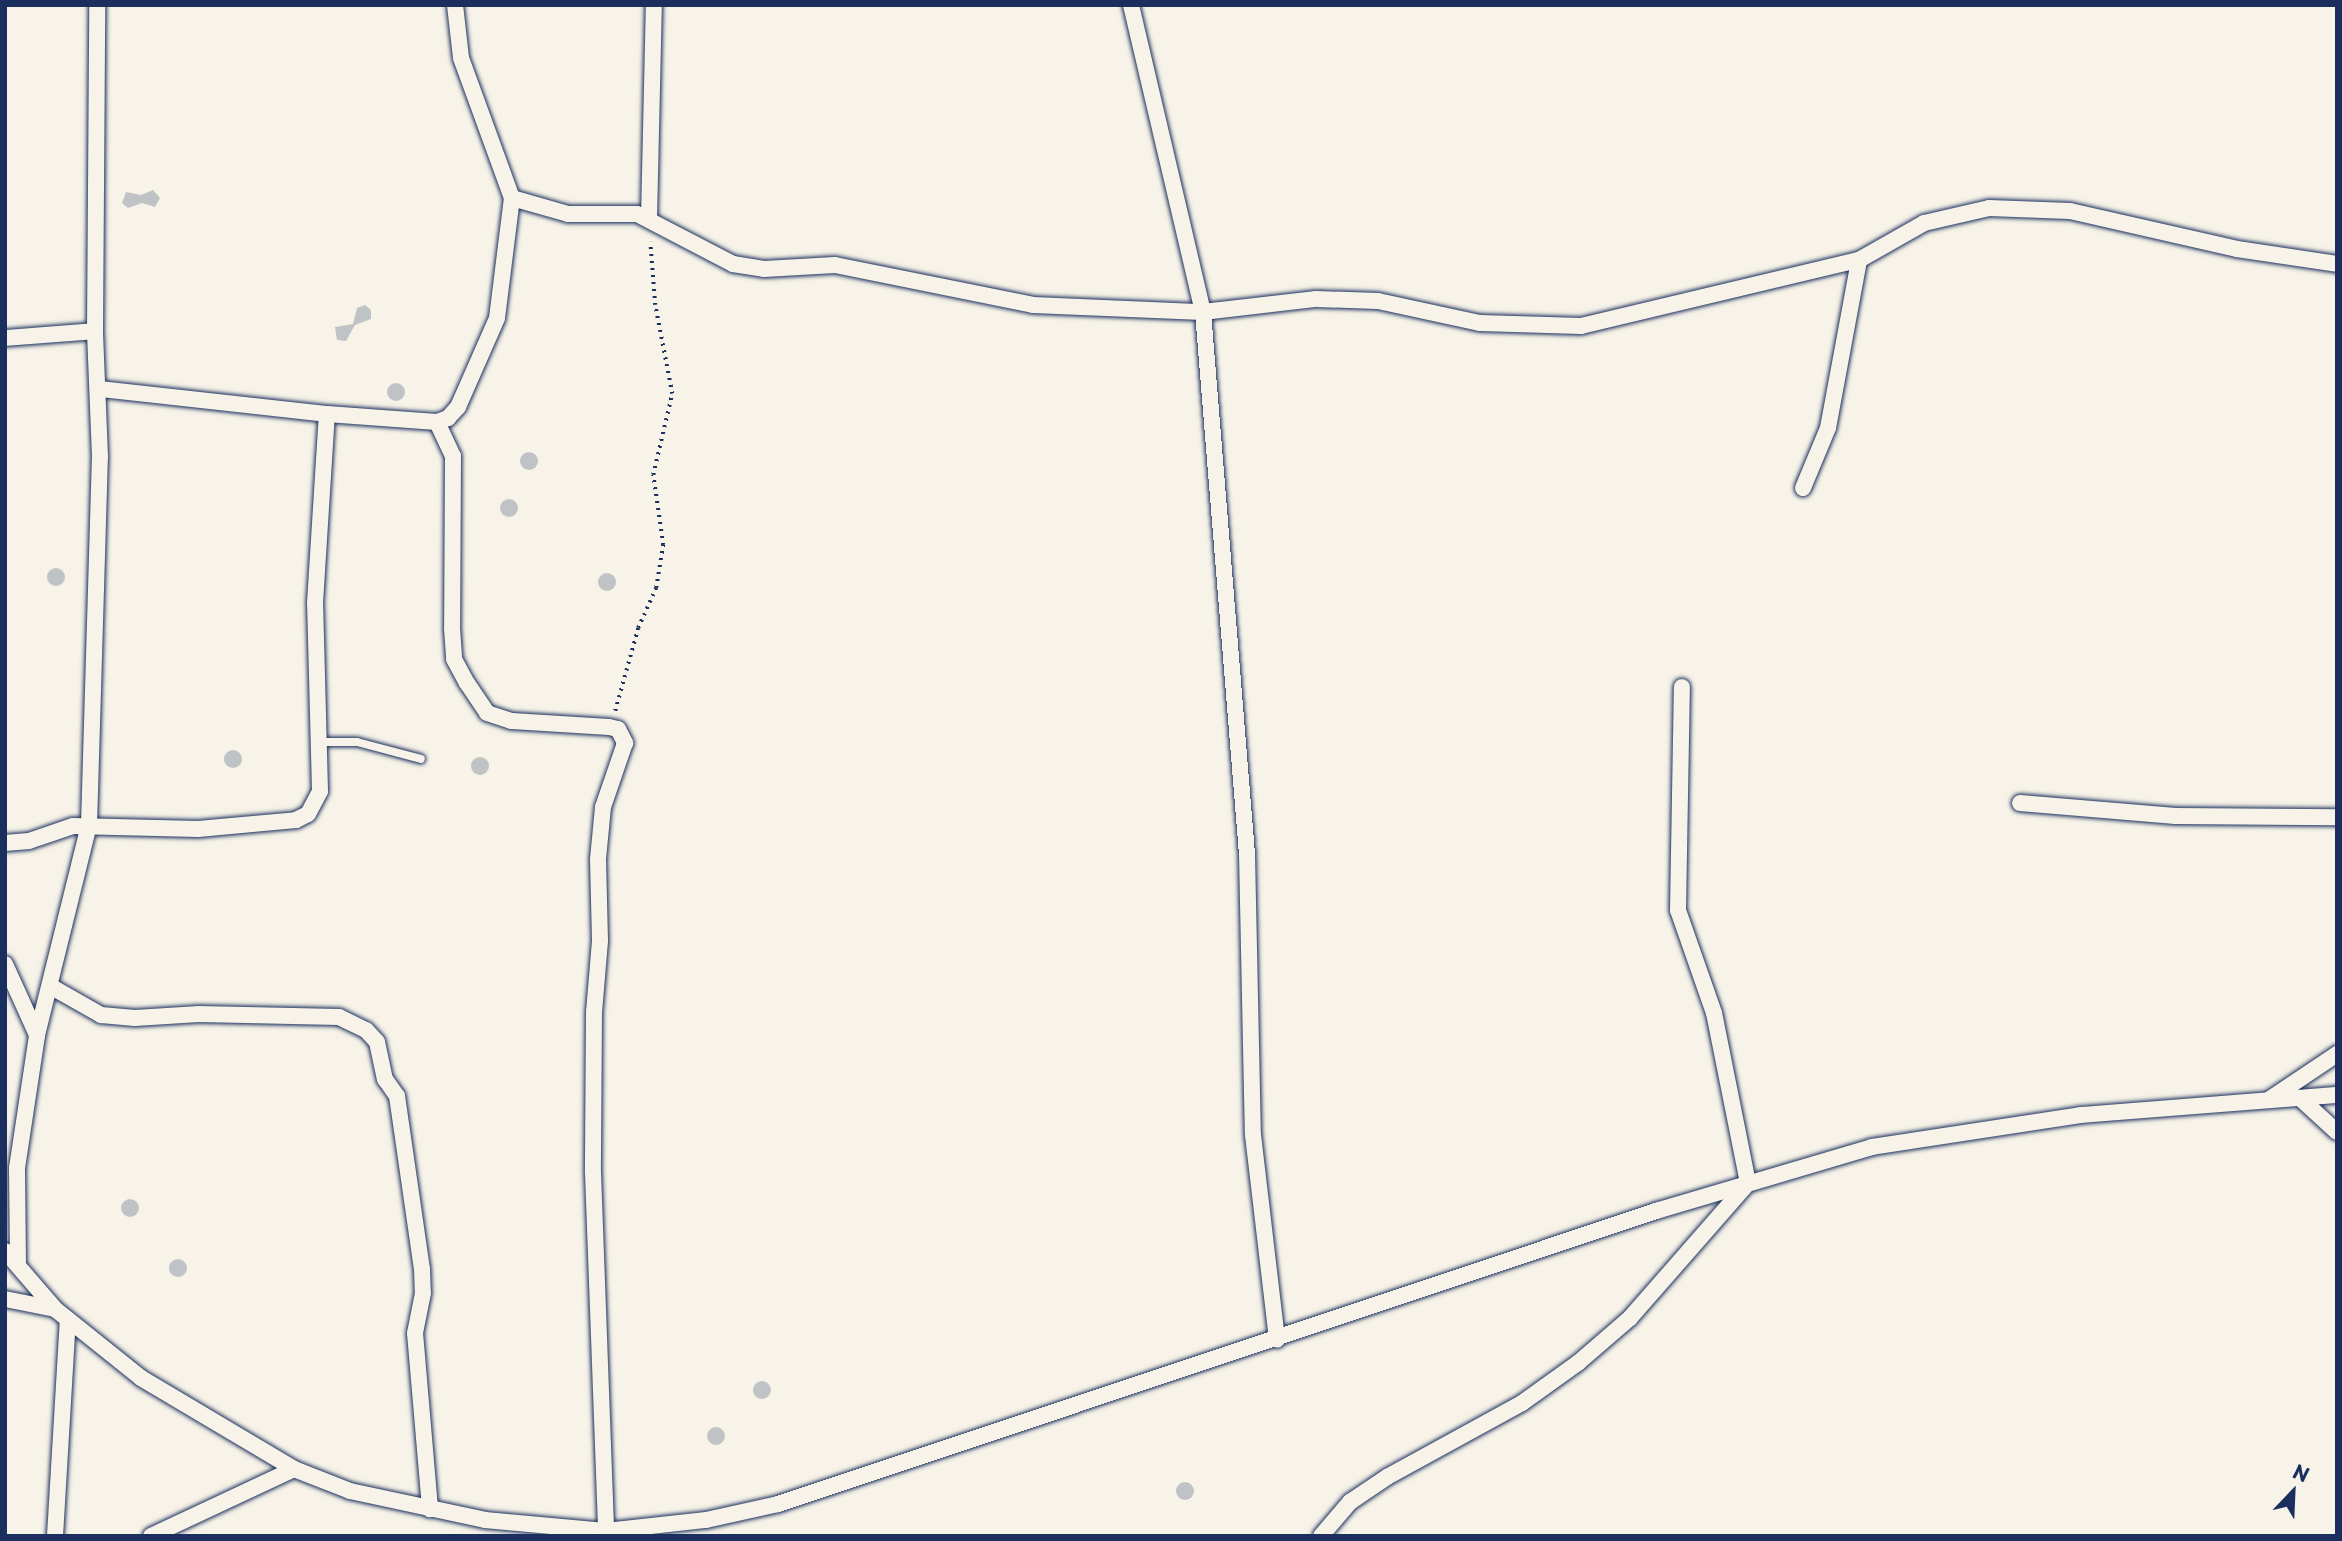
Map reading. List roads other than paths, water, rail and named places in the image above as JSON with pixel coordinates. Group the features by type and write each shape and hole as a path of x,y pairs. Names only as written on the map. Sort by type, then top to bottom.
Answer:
{"street":[{"path":"18,1265 17,1168 37,1035 89,825 100,389 95,331 97,5"},
{"path":"100,389 327,414 438,422 458,407 497,318 512,198 461,58 455,5"},
{"path":"649,219 654,5"},
{"path":"1131,5 1203,312 1247,854 1253,1135 1277,1340"},
{"path":"512,198 548,211 625,211 649,219 714,256 754,268 835,265 1033,305 1203,312 1341,300 1378,301 1480,323 1581,326 1859,260 1924,223 1989,208 2070,211 2237,249 2337,264"},
{"path":"1803,488 1829,428 1859,260"},
{"path":"5,338 95,331"},
{"path":"5,843 89,825 198,829 296,820 308,814 320,791 321,742 315,682 315,603 327,414"},
{"path":"438,422 453,456 452,628 454,659 467,683 488,713 512,721 609,727 618,729 625,743 603,807 598,859 600,941 594,1012 593,1173 606,1531"},
{"path":"1682,687 1678,910 1714,1013 1748,1183"},
{"path":"2020,803 2175,816 2337,817"},
{"path":"5,964 37,1035"},
{"path":"50,986 101,1014 135,1018 198,1014 339,1017 366,1030 377,1042 385,1079 397,1096 422,1269 423,1293 415,1334 430,1509"},
{"path":"2270,1099 2337,1054"},
{"path":"5,1251 55,1310 68,1320 187,1409 294,1469 350,1490 430,1509 553,1530 606,1531 706,1520 778,1504 1748,1183 1872,1147 1933,1135 2081,1115 2337,1095"},
{"path":"2300,1098 2337,1132"},
{"path":"1321,1536 1350,1502 1387,1477 1522,1403 1579,1362 1630,1318 1748,1183"},
{"path":"5,1300 55,1310"},
{"path":"55,1536 68,1320"},
{"path":"151,1536 294,1469"}],"lane":[{"path":"321,742 357,742 421,758"}]}
